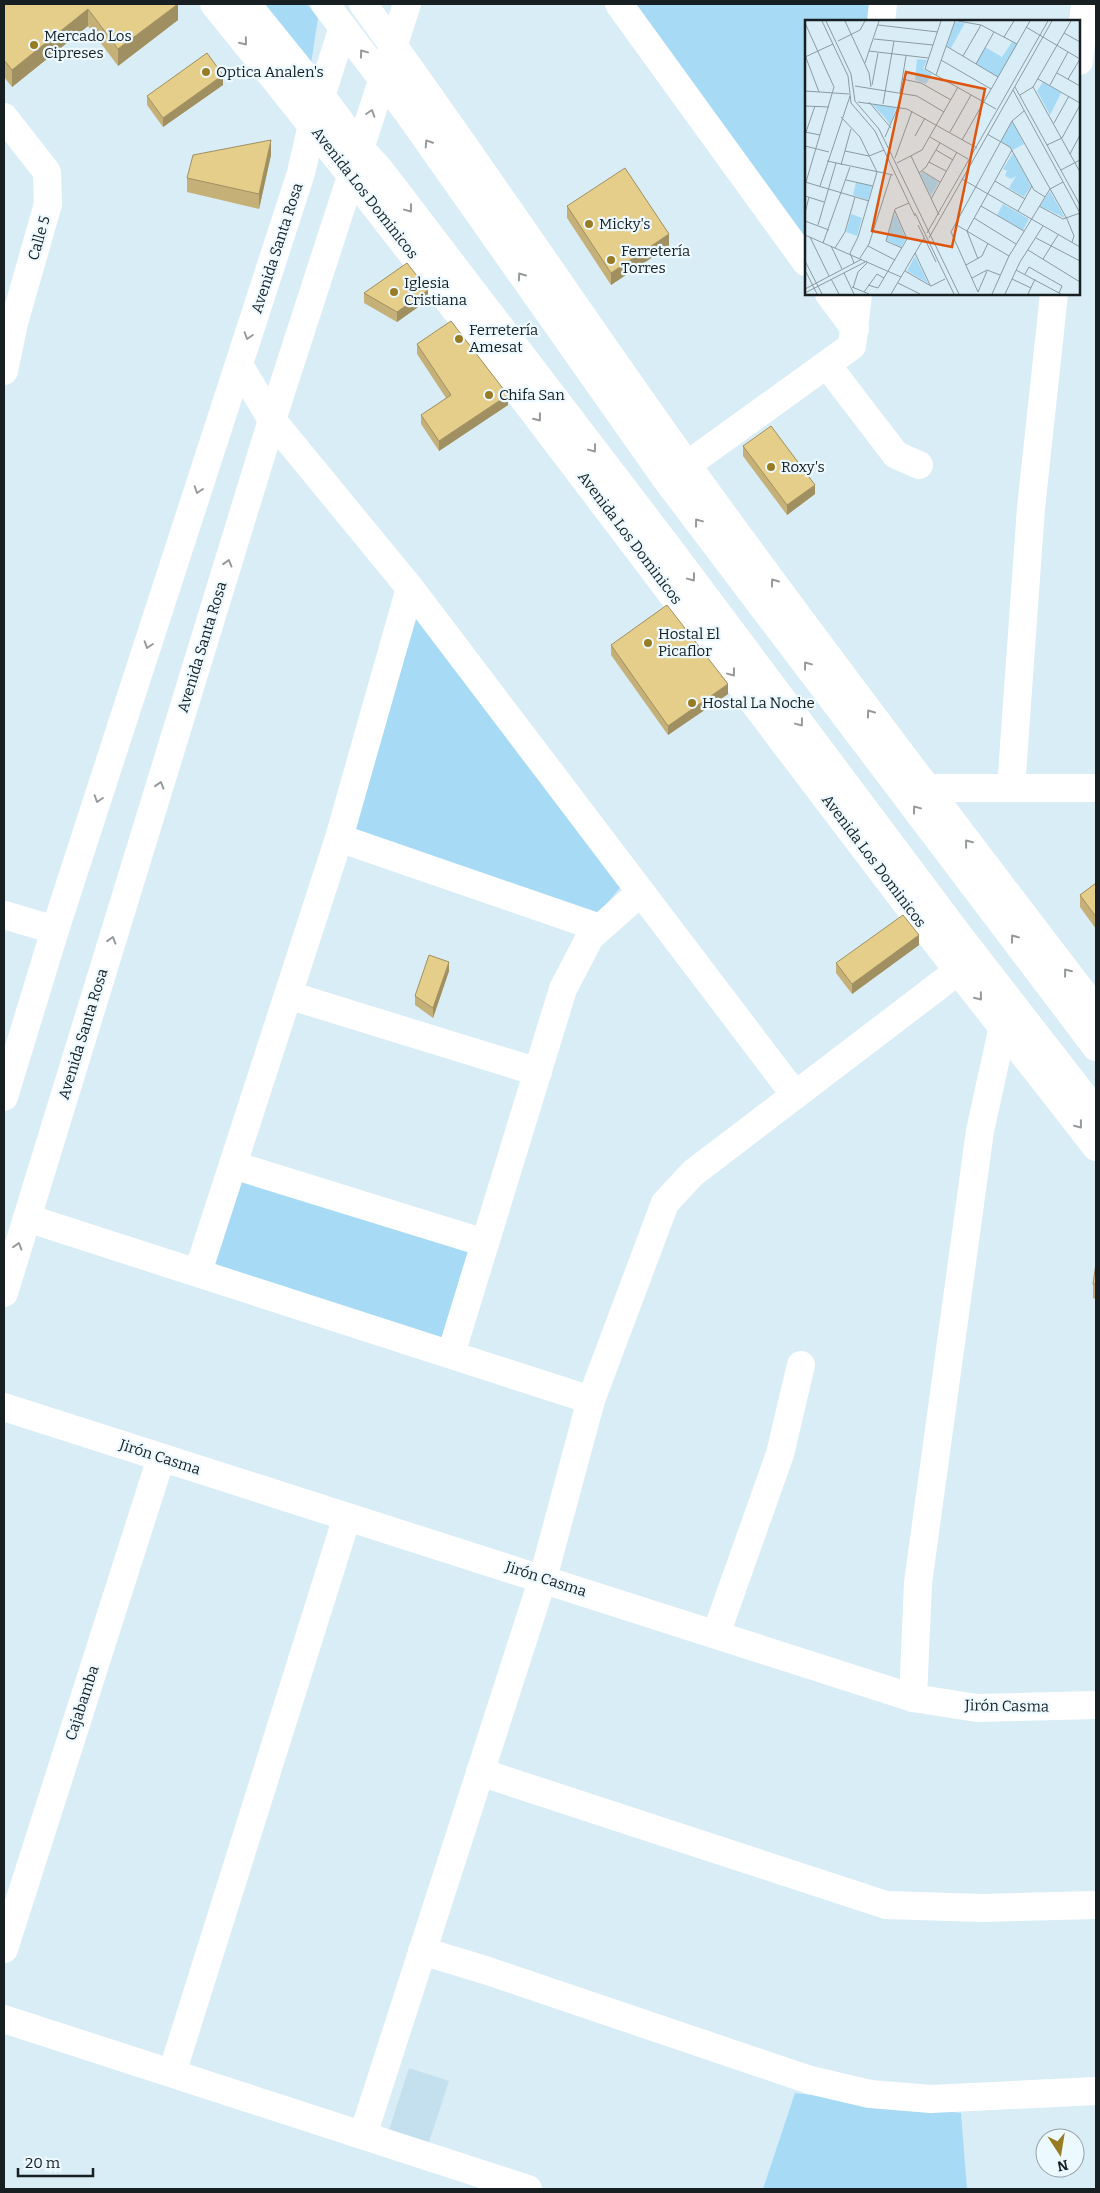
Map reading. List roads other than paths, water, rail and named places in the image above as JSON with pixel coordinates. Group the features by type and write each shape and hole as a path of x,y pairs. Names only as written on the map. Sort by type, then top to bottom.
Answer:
{"street":[{"name":"Avenida Los Dominicos","path":"214,4 312,125 597,494 958,971 1096,1147"},
{"name":"Avenida Los Dominicos","path":"247,4 322,97 360,148 380,170 671,551 957,933 1096,1112"},
{"path":"325,4 382,79 666,479 1096,1047"},
{"path":"363,4 393,44 687,465 1095,1013"},
{"name":"Avenida Santa Rosa","path":"4,1293 272,420 407,4"},
{"path":"619,4 805,261"},
{"path":"881,20 883,4"},
{"path":"1080,52 1085,4"},
{"name":"Avenida Santa Rosa","path":"4,1097 55,930 302,173 312,125 343,26"},
{"name":"Calle 5","path":"4,117 47,172 48,204 9,321 4,370"},
{"path":"830,295 855,329"},
{"path":"687,465 852,346 858,295"},
{"path":"1011,788 1031,508 1054,295"},
{"path":"239,365 272,420 410,588 795,1094"},
{"path":"827,365 896,455 919,465"},
{"path":"198,1272 339,838 410,588"},
{"path":"926,788 1096,788"},
{"path":"339,838 600,928"},
{"path":"451,1354 564,988 590,937 641,892"},
{"path":"910,908 957,933"},
{"path":"4,915 55,930"},
{"path":"363,2136 543,1578 591,1400 665,1202 693,1173 958,971"},
{"path":"288,995 538,1072"},
{"path":"913,1698 919,1574 980,1131 1003,1026"},
{"path":"233,1165 485,1243"},
{"path":"27,1218 591,1400"},
{"path":"716,1634 780,1454 801,1365"},
{"name":"Jirón Casma","path":"4,1407 913,1698 977,1708 1096,1705"},
{"name":"Cajabamba","path":"4,1949 161,1458"},
{"path":"172,2074 347,1517"},
{"path":"480,1772 886,1905 982,1908 1096,1905"},
{"path":"422,1951 485,1970 810,2080 870,2094 931,2099 1096,2091"},
{"path":"4,2019 528,2189"}],"place":[{"name":"Mercado Los Cipreses","path":"34,45"},
{"name":"Optica Analen's","path":"206,72"},
{"name":"Micky's","path":"589,224"},
{"name":"Ferretería Torres","path":"611,260"},
{"name":"Iglesia Cristiana","path":"394,292"},
{"name":"Ferretería Amesat","path":"459,339"},
{"name":"Chifa San","path":"489,395"},
{"name":"Roxy's","path":"771,467"},
{"name":"Hostal El Picaflor","path":"648,643"},
{"name":"Hostal La Noche","path":"692,703"}]}
